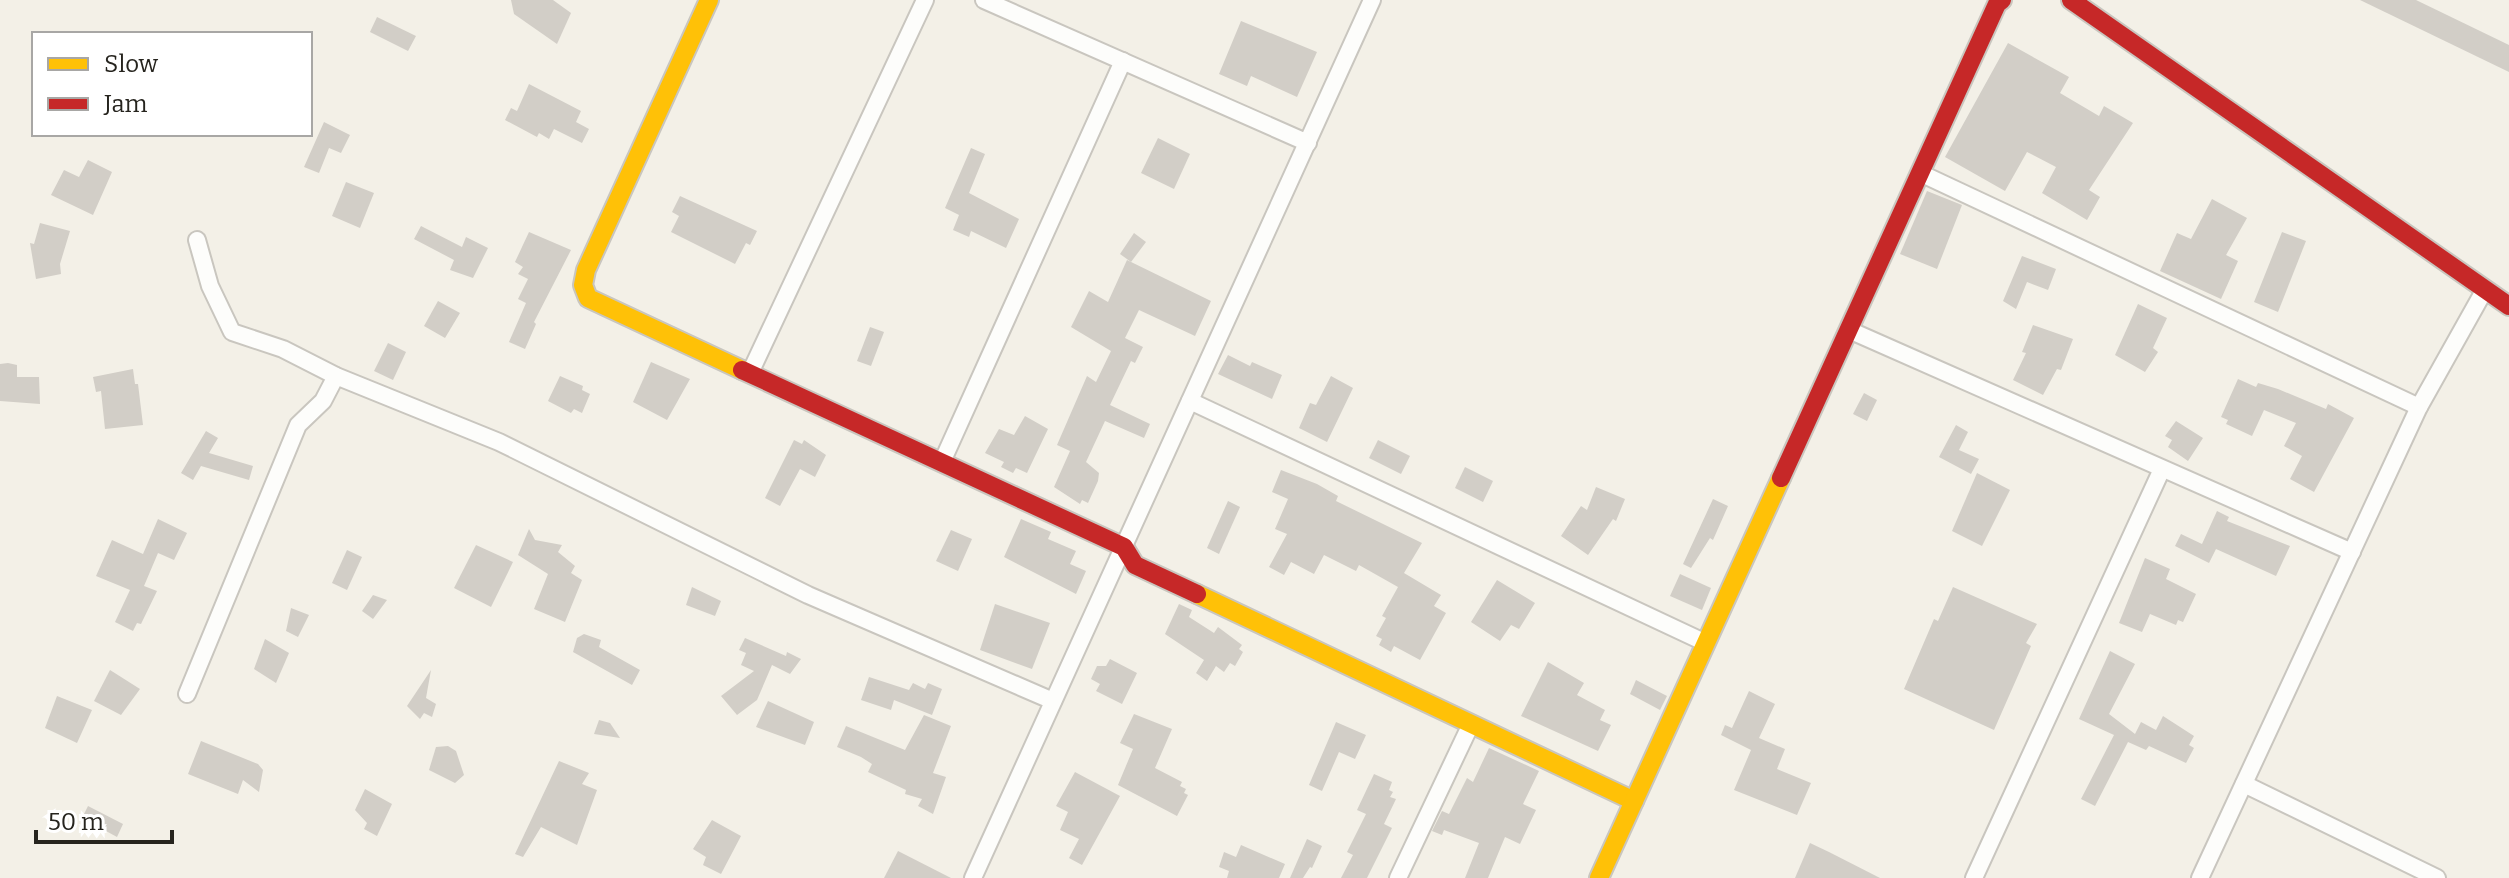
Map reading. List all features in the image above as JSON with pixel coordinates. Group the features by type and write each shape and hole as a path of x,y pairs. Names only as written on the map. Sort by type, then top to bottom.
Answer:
{"main road":[{"path":"709,0 586,270 583,285 588,298 1124,547 1135,565 1634,801"},
{"path":"1599,878 2002,0"},
{"path":"2071,0 2509,306"}],"street":[{"path":"750,373 925,0"},
{"path":"984,0 1308,143"},
{"path":"973,878 1372,0"},
{"path":"942,462 1123,61"},
{"path":"1920,173 2419,407"},
{"path":"197,240 210,286 232,332 283,349 336,376 499,442 808,595 1053,701"},
{"path":"2200,878 2419,407 2484,291"},
{"path":"1849,330 2352,552"},
{"path":"187,694 298,425 323,401 336,376"},
{"path":"1190,401 1706,643"},
{"path":"1974,878 2162,469"},
{"path":"1398,878 1471,724"},
{"path":"2244,784 2437,878"}],"building":[{"path":"511,0 553,0 571,13 557,44 514,14"},
{"path":"2360,0 2416,0 2509,45 2509,72"},
{"path":"377,17 416,36 408,51 370,32"},
{"path":"1241,21 1317,52 1297,97 1251,76 1247,86 1219,74"},
{"path":"2008,43 2069,77 2060,93 2099,116 2104,106 2133,123 2089,190 2100,197 2087,220 2042,193 2056,167 2027,152 2005,191 1945,157"},
{"path":"529,84 581,111 576,122 589,129 582,143 554,129 549,139 539,133 537,137 505,120 511,108 517,111"},
{"path":"324,122 350,135 341,153 329,148 319,173 304,167"},
{"path":"1158,138 1190,154 1174,189 1141,173"},
{"path":"971,148 985,154 969,193 1019,219 1006,248 971,231 969,237 953,230 959,215 945,208"},
{"path":"88,160 112,172 93,215 51,195 64,170 79,177"},
{"path":"346,182 374,193 360,228 332,216"},
{"path":"1927,191 1962,205 1937,269 1900,254"},
{"path":"680,196 757,231 750,245 746,243 735,264 671,232 679,216 672,212"},
{"path":"2212,199 2247,218 2226,255 2238,261 2221,299 2160,271 2177,233 2191,239"},
{"path":"40,223 70,231 60,264 61,274 36,279 30,243 34,244"},
{"path":"421,226 462,247 466,237 488,248 473,278 450,270 454,260 414,239"},
{"path":"529,232 571,250 534,322 536,324 525,349 509,342 526,303 518,299 528,279 518,274 523,267 515,262"},
{"path":"2282,232 2306,241 2278,312 2254,302"},
{"path":"1134,233 1146,242 1131,262 1120,254"},
{"path":"2022,256 2056,269 2048,290 2027,282 2016,309 2003,301"},
{"path":"1127,260 1211,301 1195,336 1139,310 1125,338 1143,347 1135,363 1131,361 1110,405 1150,424 1144,438 1105,421 1086,462 1099,473 1098,481 1088,503 1082,500 1080,504 1054,487 1070,451 1057,445 1087,376 1096,382 1111,351 1071,327 1089,291 1108,302"},
{"path":"438,301 460,313 445,338 424,326"},
{"path":"2138,304 2167,318 2153,348 2158,352 2145,372 2115,355"},
{"path":"2033,325 2073,339 2061,370 2057,369 2043,395 2013,380 2026,353 2022,352"},
{"path":"870,327 884,332 871,366 857,361"},
{"path":"388,343 406,352 393,380 374,371"},
{"path":"1228,355 1250,366 1252,362 1282,375 1272,399 1218,374"},
{"path":"651,362 690,379 667,420 633,402"},
{"path":"0,364 17,365 17,377 39,377 40,404 0,401"},
{"path":"133,369 143,425 105,429 101,391 96,392 93,377"},
{"path":"560,376 583,386 582,390 590,394 582,413 574,409 571,413 548,401"},
{"path":"1331,376 1353,388 1327,442 1299,428 1310,403 1316,405"},
{"path":"2238,379 2256,387 2258,383 2278,389 2326,409 2328,404 2354,418 2314,492 2290,479 2302,456 2284,446 2296,423 2264,410 2252,436 2226,424 2228,420 2221,417"},
{"path":"1864,393 1877,400 1867,421 1853,414"},
{"path":"1025,416 1048,429 1027,473 1016,468 1013,473 1001,467 1004,462 985,453 999,429 1014,435"},
{"path":"2176,421 2203,438 2188,461 2168,447 2172,440 2165,436"},
{"path":"1956,425 1968,432 1959,450 1979,459 1971,474 1939,457"},
{"path":"206,431 218,438 209,453 253,466 249,480 201,466 193,480 181,473"},
{"path":"794,440 802,444 804,440 826,455 815,477 800,469 780,506 765,498"},
{"path":"1378,440 1410,456 1401,474 1369,458"},
{"path":"1465,467 1493,481 1483,502 1455,488"},
{"path":"1281,470 1317,484 1338,496 1336,501 1422,543 1404,573 1441,595 1434,606 1446,613 1420,660 1394,646 1391,652 1379,645 1382,639 1376,636 1386,618 1382,616 1398,587 1359,565 1356,571 1324,555 1314,574 1291,562 1284,575 1269,567 1287,534 1275,529 1288,499 1272,492"},
{"path":"1977,473 2010,490 1982,546 1952,531"},
{"path":"1596,487 1625,499 1616,521 1613,519 1588,555 1561,536 1581,506 1587,510"},
{"path":"1713,499 1728,506 1713,540 1710,538 1691,568 1683,564"},
{"path":"1228,501 1240,507 1219,554 1207,548"},
{"path":"2217,511 2229,517 2227,521 2290,546 2276,576 2216,549 2209,563 2175,546 2181,534 2202,544"},
{"path":"158,519 187,533 174,560 158,553 144,586 157,591 141,624 137,623 133,631 115,622 130,590 96,576 112,540 143,554"},
{"path":"1021,519 1051,532 1048,539 1076,551 1070,564 1086,571 1076,594 1004,557"},
{"path":"529,529 535,540 562,545 558,552 575,566 571,573 582,580 565,622 534,609 548,574 518,555"},
{"path":"951,530 972,539 958,571 936,561"},
{"path":"476,545 513,562 491,607 454,588"},
{"path":"347,550 362,557 347,590 332,583"},
{"path":"2145,558 2170,569 2166,579 2196,594 2183,622 2178,620 2176,625 2150,614 2142,632 2119,623"},
{"path":"1680,574 1711,588 1702,610 1670,596"},
{"path":"1497,580 1535,603 1519,629 1511,625 1500,641 1471,622"},
{"path":"692,587 721,601 715,616 686,605"},
{"path":"1953,587 2037,624 2026,643 2031,646 1994,730 1904,689 1934,619 1938,621"},
{"path":"373,595 387,600 373,619 362,611"},
{"path":"995,604 1050,623 1032,669 980,650"},
{"path":"1179,604 1192,610 1189,617 1214,633 1218,627 1242,645 1239,649 1243,652 1235,666 1230,663 1224,672 1216,666 1207,681 1196,673 1204,660 1165,634"},
{"path":"291,608 309,615 298,637 286,631"},
{"path":"584,634 601,640 599,647 640,670 632,685 573,652 577,638"},
{"path":"745,638 786,656 787,652 801,659 790,674 772,665 757,700 737,715 721,696 754,671 741,665 746,653 739,650"},
{"path":"265,639 289,653 276,683 254,669"},
{"path":"2110,651 2135,664 2109,714 2135,734 2141,722 2156,730 2163,716 2194,736 2189,745 2194,748 2186,763 2149,746 2146,750 2128,742 2095,806 2081,799 2114,735 2079,719"},
{"path":"1110,659 1137,673 1122,704 1096,691 1100,684 1091,679 1097,666 1106,666"},
{"path":"1548,662 1584,683 1577,695 1605,710 1600,720 1611,725 1598,751 1521,716"},
{"path":"110,670 140,689 121,715 94,701"},
{"path":"431,670 426,698 436,704 432,717 424,713 420,719 407,706"},
{"path":"869,677 909,690 913,683 925,689 928,683 942,689 932,715 894,700 891,710 861,700"},
{"path":"1636,680 1667,696 1660,710 1630,694"},
{"path":"1749,691 1775,704 1759,738 1785,749 1777,769 1811,783 1797,815 1734,790 1751,750 1721,735 1725,725 1732,728"},
{"path":"57,696 92,710 77,743 45,728"},
{"path":"768,701 814,722 805,745 756,727"},
{"path":"1134,714 1172,729 1155,768 1182,782 1180,786 1186,789 1184,793 1188,795 1177,816 1118,785 1133,749 1120,743"},
{"path":"924,715 951,726 933,773 946,777 933,814 918,806 922,799 905,794 906,790 868,772 872,764 837,747 846,726 905,750"},
{"path":"599,720 610,723 620,738 594,734"},
{"path":"1336,722 1366,735 1355,759 1339,752 1322,791 1309,785"},
{"path":"201,741 258,764 263,770 259,792 243,780 238,794 188,774"},
{"path":"448,746 456,751 464,775 455,783 429,770 436,747"},
{"path":"1489,748 1539,771 1523,804 1536,810 1520,844 1505,837 1488,878 1465,878 1479,843 1444,830 1442,835 1432,831 1442,811 1449,814 1467,778 1473,782"},
{"path":"559,761 589,773 582,784 597,790 577,845 541,827 523,857 515,854"},
{"path":"1075,772 1120,796 1082,865 1069,858 1079,839 1060,830 1068,812 1056,806"},
{"path":"1374,774 1392,782 1390,797 1396,799 1384,824 1392,828 1367,878 1341,878 1353,855 1347,852 1366,814 1357,810"},
{"path":"365,789 392,804 377,836 364,829 367,823 355,810"},
{"path":"88,806 123,824 117,837 82,818"},
{"path":"712,820 741,836 721,874 703,865 706,857 693,849"},
{"path":"1307,839 1322,846 1312,868 1303,878 1290,878"},
{"path":"1810,843 1829,852 1880,878 1795,878"},
{"path":"1241,845 1285,864 1279,878 1227,878 1229,871 1219,867 1224,852 1236,857"},
{"path":"898,851 951,878 884,878"}],"traffic: slow":[{"path":"709,0 586,270 583,285 588,298 742,370"},
{"path":"1599,878 1781,478"},
{"path":"1197,594 1634,801"}],"traffic: jam":[{"path":"1781,478 1997,4 2002,0"},
{"path":"2071,0 2509,306"},
{"path":"742,370 1124,547 1135,565 1197,594"}]}
